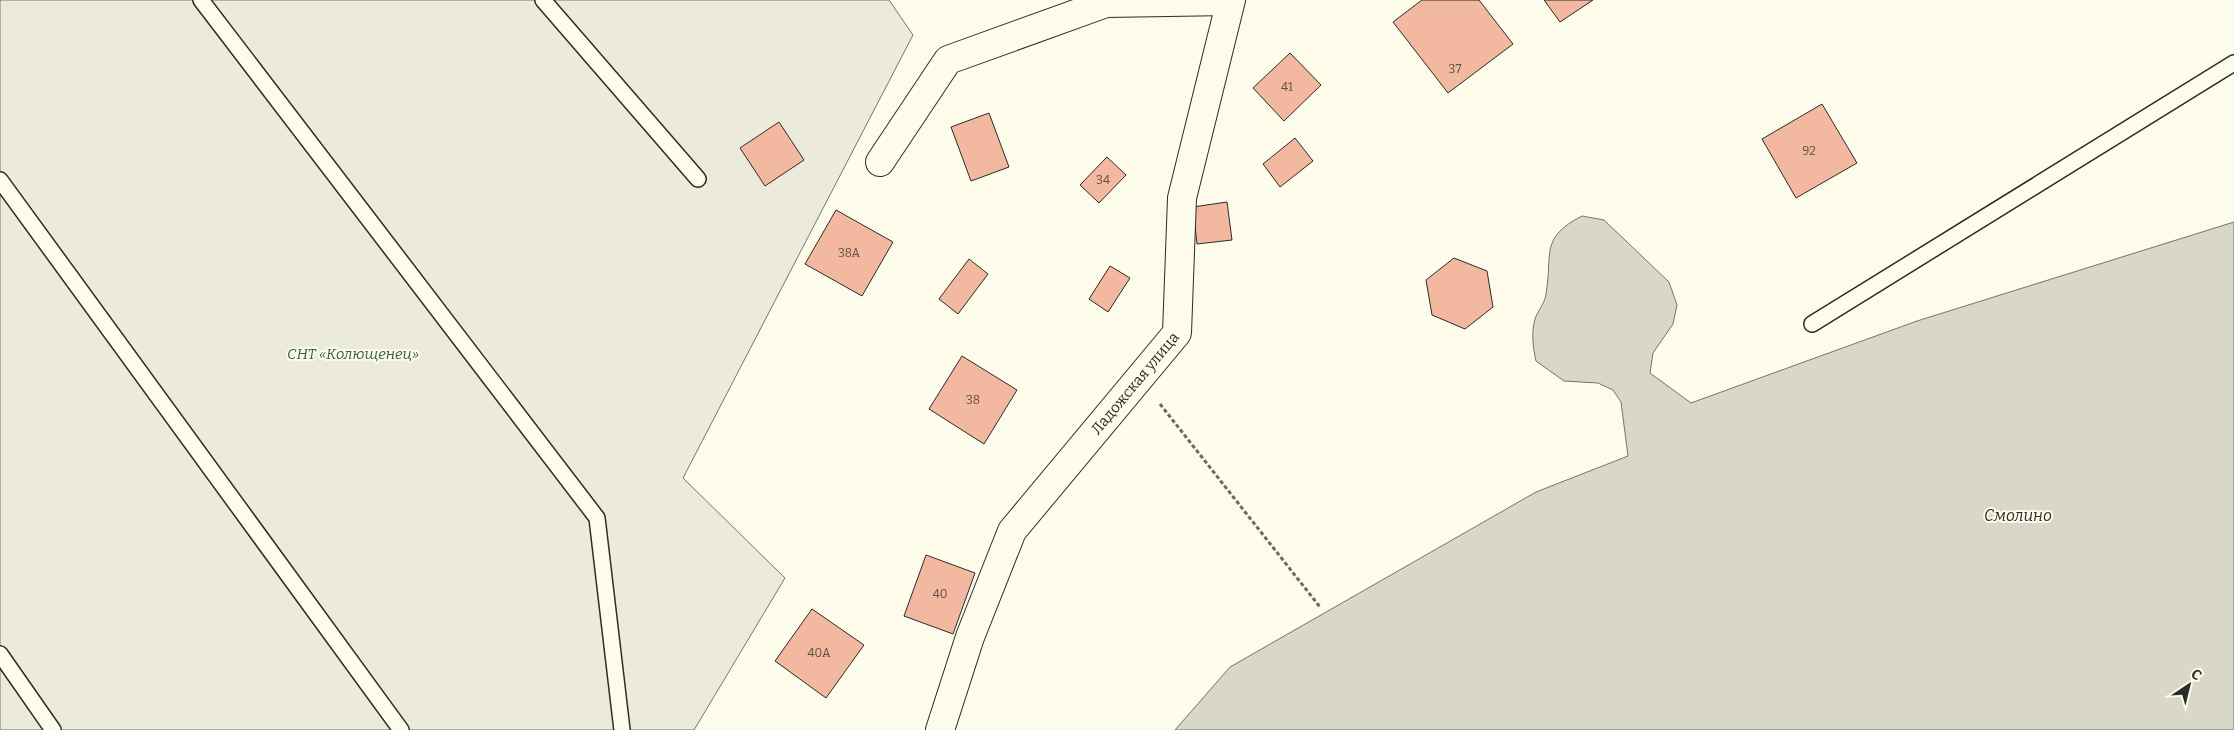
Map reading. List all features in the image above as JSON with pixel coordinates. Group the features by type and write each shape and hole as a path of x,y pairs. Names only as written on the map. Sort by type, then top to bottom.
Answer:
{"street":[{"name":"Ладожская улица","path":"880,162 948,60 1106,3 1230,0 1182,198 1177,333 1012,531 970,637 940,730"}],"lane":[{"path":"201,0 597,518 622,730"},
{"path":"543,0 698,179"},
{"path":"1812,324 2234,63"},
{"path":"0,180 401,730"},
{"path":"0,654 53,730"}],"path":[{"path":"1139,378 1320,607"}],"green space":[{"name":"СНТ «Колющенец»","path":"0,0 889,0 913,35 683,478 785,578 694,730 0,730"}],"water":[{"name":"Смолино","path":"1582,216 1604,220 1669,282 1677,305 1673,324 1653,353 1650,373 1691,403 1917,321 2234,222 2234,730 1175,730 1230,667 1536,492 1628,456 1621,402 1613,390 1598,383 1564,381 1536,361 1535,356 1533,330 1536,316 1545,297 1550,248 1559,232"}],"building":[{"path":"1422,0 1479,0 1513,44 1448,93 1393,22"},
{"path":"1544,0 1593,0 1560,22"},
{"path":"1290,53 1321,85 1284,121 1253,88"},
{"path":"1822,104 1857,163 1796,198 1762,139"},
{"path":"989,113 1009,167 971,181 951,127"},
{"path":"779,122 804,160 765,186 740,148"},
{"path":"1295,138 1313,161 1280,187 1263,164"},
{"path":"1107,157 1126,175 1099,203 1080,185"},
{"path":"1227,202 1232,240 1197,244 1193,207"},
{"path":"836,210 893,242 862,296 805,264"},
{"path":"1454,258 1487,271 1493,307 1465,329 1432,315 1426,280"},
{"path":"969,259 988,274 958,314 939,299"},
{"path":"1110,266 1130,278 1108,312 1089,299"},
{"path":"962,356 1017,390 984,444 929,409"},
{"path":"926,555 975,573 953,634 904,616"},
{"path":"812,609 864,645 826,698 775,661"}]}
